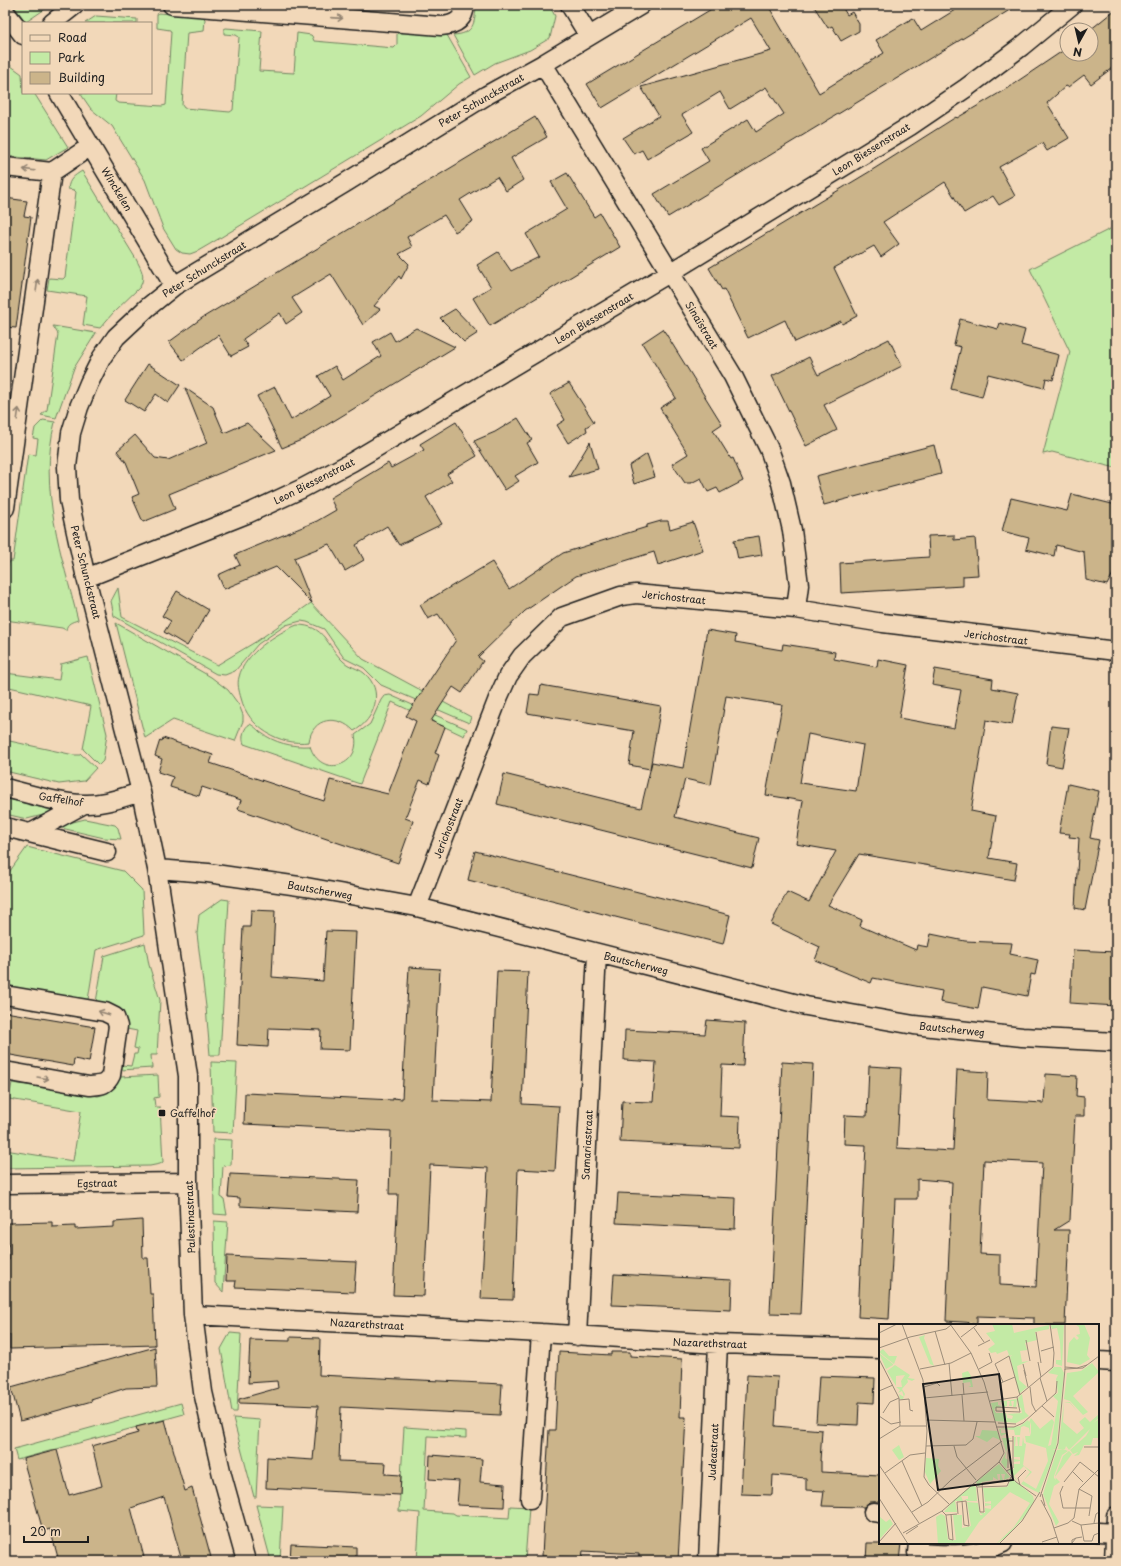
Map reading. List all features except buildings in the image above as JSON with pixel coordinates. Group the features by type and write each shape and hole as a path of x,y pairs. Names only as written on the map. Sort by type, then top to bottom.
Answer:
{"street":[{"path":"53,22 75,5"},
{"path":"172,5 441,26 455,23 460,19 464,12 465,5"},
{"path":"570,5 589,36"},
{"name":"Peter Schunckstraat","path":"157,869 141,792 86,578 69,500 67,467 71,433 88,383 102,357 116,337 143,311 174,286 487,95 543,64 641,5"},
{"name":"Leon Biessenstraat","path":"86,578 247,514 302,489 352,462 670,272 923,117 997,65 1072,5"},
{"path":"5,12 22,34"},
{"name":"Sinaïstraat","path":"543,64 733,376 769,449 782,483 792,530 798,585 796,609"},
{"name":"Winckelen","path":"60,94 174,286"},
{"path":"5,167 52,172 91,146"},
{"path":"5,508 52,172"},
{"name":"Jerichostraat","path":"417,907 508,676 522,656 562,617 621,596 636,594 796,609 883,623 1116,651"},
{"name":"Gaffelhof","path":"5,788 56,800 84,804 108,802 141,792"},
{"path":"30,833 84,804"},
{"path":"5,827 107,852"},
{"name":"Bautscherweg","path":"157,869 208,873 277,883 417,907 806,1006 914,1025 1022,1036 1116,1042"},
{"name":"Palestinastraat","path":"157,869 188,1076 188,1182 193,1315 203,1392 222,1475 246,1561"},
{"name":"Samariastraat","path":"577,1336 597,954"},
{"path":"5,995 105,1012 115,1017 118,1026 111,1075 108,1081 102,1085 89,1086 5,1071"},
{"name":"Egstraat","path":"5,1184 188,1182"},
{"name":"Nazarethstraat","path":"193,1315 541,1333 718,1344 879,1349"},
{"path":"530,1499 541,1333"},
{"name":"Judeastraat","path":"708,1561 718,1344"},
{"path":"1099,1361 1116,1362"},
{"path":"1110,1527 1114,1561"},
{"path":"918,1544 917,1553 982,1556 1001,1544"}],"green space":[{"path":"13,5 51,5 26,22"},
{"path":"476,5 549,5 555,16 550,38 530,50 495,63 475,75 453,35 469,30 474,22"},
{"path":"158,13 202,16 205,19 204,31 187,33 182,105 184,108 230,112 233,110 239,37 236,35 224,34 224,29 226,28 262,31 259,71 294,73 297,33 311,35 314,41 394,48 397,45 397,34 400,32 447,35 471,77 459,84 421,116 198,251 190,254 182,253 176,249 163,228 145,180 112,126 91,109 81,94 116,94 115,101 118,103 166,105 171,32 170,30 157,28"},
{"path":"96,16 137,19 137,22 87,22"},
{"path":"7,63 22,74 22,94 35,94 68,147 46,160 5,156 5,66"},
{"path":"82,171 136,259 143,276 140,287 100,328 83,325 87,296 47,290 49,278 63,279 65,277 76,192 68,189 72,178"},
{"path":"1116,226 1116,468 1052,452 1043,454 1070,352 1030,269"},
{"path":"53,326 96,333 74,368 56,418 41,415 47,410 58,334"},
{"path":"43,420 55,422 50,447 49,472 51,497 59,547 78,620 69,624 66,630 62,628 5,620 5,572 10,561 13,561 28,454 36,455 38,439 33,438 35,428"},
{"path":"118,588 122,617 217,665 257,641 311,603 363,659 471,717 469,723 381,685 364,668 344,658 324,629 307,622 301,621 286,625 258,644 235,671 225,675 216,674 114,616 111,601"},
{"path":"116,623 211,677 228,690 239,705 243,715 243,721 235,741 173,720 145,738"},
{"path":"297,625 314,628 324,637 343,661 348,665 362,671 370,680 376,696 375,704 367,720 354,731 341,722 334,720 327,721 320,723 315,727 309,742 287,741 266,732 250,718 240,695 238,685 242,668 247,660 262,645 280,633"},
{"path":"88,657 107,734 103,761 99,765 83,749 91,706 5,686 5,673 59,680 61,664"},
{"path":"390,695 467,729 464,736 392,702 360,784 244,744 244,732 246,727 250,724 277,742 296,746 310,746 315,756 322,763 339,765 352,755 355,746 355,735 370,724 381,700 384,696"},
{"path":"5,740 74,755 81,754 96,768 84,781 59,784 5,771"},
{"path":"5,798 52,811 51,813 27,819 5,814"},
{"path":"85,819 115,825 118,828 121,839 104,838 57,827"},
{"path":"27,847 123,871 142,890 144,935 96,950 88,1000 5,986 5,878"},
{"path":"222,899 229,900 220,1055 210,1055 197,934 199,915"},
{"path":"145,943 149,965 160,1000 157,1055 151,1055 152,1068 121,1070 122,1065 131,1066 134,1054 137,1054 138,1049 134,1048 137,1031 127,1029 125,1017 118,1010 108,1005 96,1002 104,956"},
{"path":"211,1062 237,1063 233,1133 213,1132"},
{"path":"158,1075 159,1097 154,1098 155,1107 160,1107 163,1162 160,1164 150,1166 5,1168 5,1150 73,1161 81,1111 9,1099 12,1083 98,1096 106,1094 112,1090 120,1077"},
{"path":"213,1139 232,1140 231,1165 223,1166 221,1197 224,1199 227,1215 214,1214"},
{"path":"214,1221 228,1222 223,1292 215,1283"},
{"path":"230,1333 241,1334 237,1412 232,1412 221,1349"},
{"path":"181,1403 184,1414 17,1460 14,1449"},
{"path":"233,1418 260,1420 256,1497 254,1497"},
{"path":"404,1427 466,1431 466,1438 428,1436 424,1511 453,1513 456,1515 509,1518 510,1506 529,1507 525,1561 417,1561 420,1513 399,1511"},
{"path":"256,1505 283,1506 280,1561 271,1561"}],"place":[{"name":"Gaffelhof","path":"162,1113"}]}
